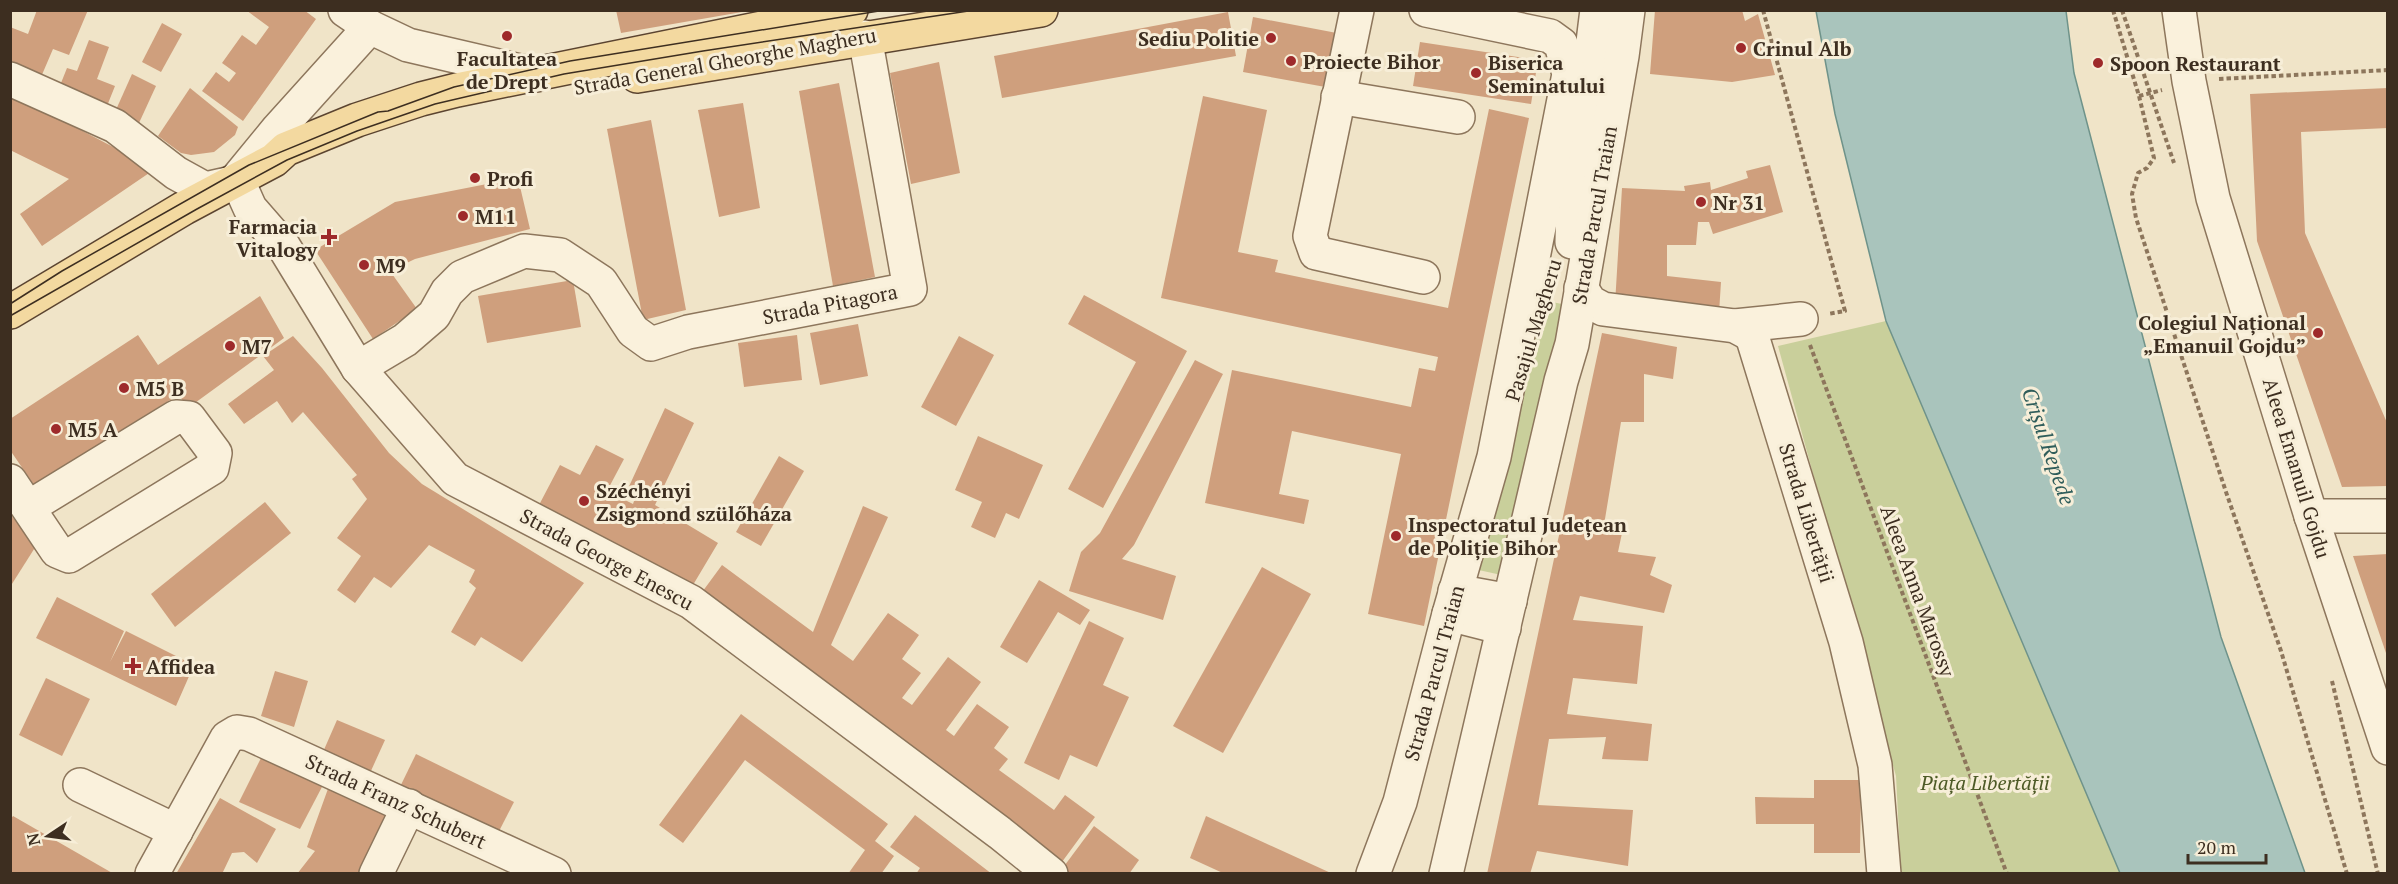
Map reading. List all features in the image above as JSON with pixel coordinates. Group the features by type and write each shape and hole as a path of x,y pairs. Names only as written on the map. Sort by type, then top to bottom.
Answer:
{"main road":[{"name":"Strada General Gheorghe Magheru","path":"10,312 232,181 274,160 286,148 411,102 457,90 537,75 858,24 1041,10"},
{"name":"Strada General Gheorghe Magheru","path":"274,160 303,161 387,131 490,102 858,24"}],"street":[{"path":"1356,10 1310,236 1316,253 1423,276"},
{"name":"Strada Parcul Traian","path":"1373,873 1400,802 1452,602 1494,457 1569,74 1569,65 1561,44 1550,36 1426,10"},
{"name":"Pasajul Magheru","path":"1561,381 1572,273 1573,203 1597,10"},
{"name":"Strada Parcul Traian","path":"1446,873 1561,381 1572,345 1628,10"},
{"name":"Aleea Emanuil Gojdu","path":"2179,10 2189,81 2213,198 2311,516 2388,748"},
{"path":"10,79 115,126 176,173 205,189 232,181 278,129 358,19 408,45 537,75"},
{"name":"Strada Pitagora","path":"358,368 405,340 434,315 447,292 462,277 524,251 560,255 601,282 633,331 651,344 688,332 909,289 858,24"},
{"path":"1338,97 1458,117"},
{"name":"Strada George Enescu","path":"232,181 250,208 284,248 358,368 455,479 691,602 1052,873"},
{"name":"Pasajul Magheru","path":"1494,457 1573,203"},
{"path":"1581,288 1590,302 1603,309 1735,326 1801,319"},
{"name":"Strada Libertății","path":"1735,326 1748,333 1757,348 1846,642 1875,765 1884,873"},
{"path":"10,481 57,551 69,556 212,468 215,453 189,418 176,417 29,507"},
{"path":"2311,516 2388,516"},
{"path":"1452,602 1507,615"},
{"name":"Strada Franz Schubert","path":"176,831 227,738 237,732 249,734 554,873"},
{"path":"80,785 176,831 152,873"},
{"path":"376,873 409,806"}],"path":[{"path":"1763,10 1845,311 1801,319"},
{"path":"2113,10 2139,96 2154,158 2146,168 2138,173 2132,194 2136,218 2226,492 2278,640 2347,873"},
{"path":"2189,81 2388,69"},
{"name":"Aleea Anna Marossy","path":"1801,319 2007,873"}],"green space":[{"path":"1542,300 1567,305 1515,578 1474,569"},
{"name":"Piața Libertății","path":"1886,321 2120,873 1901,873 1896,776 1778,346"}],"water":[{"name":"Crișul Repede","path":"1816,11 2066,11 2074,73 2221,637 2305,873 2120,873 1886,321 1835,114"}],"building":[{"path":"37,10 88,10 69,55 53,49 41,77 10,64 10,27 28,34"},
{"path":"246,10 304,10 316,19 243,121 202,91 216,72 229,82 236,73 222,63 242,35 256,45 269,27"},
{"path":"616,10 741,10 742,12 621,33"},
{"path":"1655,10 1742,10 1745,21 1758,14 1775,75 1732,82 1650,74"},
{"path":"1228,12 1236,56 1002,98 994,56"},
{"name":"Proiecte Bihor","path":"1253,17 1342,34 1331,88 1243,72"},
{"path":"162,23 182,34 161,72 142,62"},
{"path":"89,40 109,47 97,79 115,86 105,111 57,93 67,68 77,71"},
{"name":"Biserica Seminatului","path":"1420,42 1538,60 1531,104 1413,86"},
{"path":"939,62 960,173 911,184 890,73"},
{"path":"132,74 156,86 139,123 115,112"},
{"path":"839,83 875,277 833,286 799,91"},
{"path":"190,88 238,127 235,135 214,152 191,155 181,153 158,136"},
{"name":"Colegiul Național „Emanuil Gojdu”","path":"2388,88 2388,128 2301,132 2305,233 2388,425 2388,486 2342,487 2257,241 2250,94"},
{"path":"10,94 155,169 42,246 20,214 69,179 10,150"},
{"path":"1203,96 1267,110 1238,252 1278,260 1275,272 1448,308 1489,109 1529,118 1424,626 1368,614 1401,454 1292,431 1279,494 1309,500 1304,524 1205,503 1232,370 1411,407 1419,368 1435,371 1438,357 1161,298"},
{"path":"743,103 760,208 719,217 698,110"},
{"path":"651,120 686,310 643,320 607,129"},
{"path":"1770,165 1783,212 1713,234 1709,222 1698,222 1696,245 1667,245 1667,276 1721,282 1719,313 1615,304 1622,188 1685,191 1684,186 1710,182 1711,190 1748,178 1746,171"},
{"path":"518,178 530,229 415,259 390,271 417,309 373,339 315,250 395,202"},
{"path":"573,280 581,327 487,343 478,296"},
{"path":"1084,295 1187,351 1103,508 1068,489 1136,362 1068,324"},
{"path":"260,296 284,338 188,408 174,388 178,395 34,485 10,450 10,419 138,335 158,365"},
{"path":"858,324 868,376 820,385 810,333"},
{"path":"1602,333 1677,347 1673,379 1644,374 1644,422 1621,422 1603,531 1622,533 1618,552 1656,557 1650,575 1672,585 1664,613 1580,596 1573,620 1643,626 1637,684 1573,678 1567,714 1652,724 1648,761 1602,759 1606,737 1549,739 1538,805 1633,810 1628,866 1537,851 1530,874 1487,874"},
{"path":"797,335 802,380 744,387 738,343"},
{"path":"293,336 322,368 389,453 422,484 584,583 522,662 481,637 475,646 451,632 476,588 469,582 475,570 429,545 391,588 374,577 355,603 337,590 361,556 337,538 367,499 352,479 357,475 303,412 292,423 277,401 244,424 228,404 274,370 263,356"},
{"path":"959,336 994,355 956,426 921,407"},
{"path":"1195,360 1223,374 1134,545 1122,559 1176,576 1163,620 1069,591 1081,552 1100,533"},
{"name":"Széchényi Zsigmond szülőháza","path":"665,408 694,423 655,505 718,543 690,590 539,505 560,465 580,475 596,445 624,459 607,491 633,504 635,498 626,493"},
{"path":"978,436 1043,465 1019,519 1006,513 995,538 971,527 982,502 955,490"},
{"path":"779,456 804,471 761,546 736,532"},
{"path":"265,502 291,533 175,627 151,594"},
{"path":"863,506 888,517 831,645 853,661 888,613 919,635 902,659 921,673 902,698 912,705 948,657 981,682 946,730 954,736 977,704 1009,727 994,748 1008,759 999,770 1054,810 1065,795 1095,817 1059,866 697,599 722,565 813,632"},
{"path":"10,514 36,546 10,587"},
{"path":"2388,554 2388,656 2387,656 2353,556"},
{"path":"1262,567 1311,594 1223,753 1173,726"},
{"path":"1039,580 1090,610 1080,625 1058,612 1027,663 1000,647"},
{"path":"57,597 124,631 110,662 126,631 194,665 176,706 36,638"},
{"path":"1089,621 1124,638 1103,685 1129,697 1097,767 1070,755 1059,780 1024,763"},
{"path":"275,671 308,681 294,727 261,716"},
{"path":"46,678 90,699 62,756 19,735"},
{"path":"741,714 888,824 875,841 894,856 881,874 848,874 865,850 745,760 683,843 659,825"},
{"path":"337,720 385,740 370,773 323,752"},
{"path":"416,754 514,802 495,839 398,791"},
{"path":"261,758 323,785 300,829 239,802"},
{"path":"1814,780 1861,780 1860,853 1814,853 1814,824 1756,824 1755,797 1814,798"},
{"path":"329,786 391,818 364,874 297,874 315,851 307,847"},
{"path":"220,798 276,829 257,863 244,852 232,853 222,874 176,874"},
{"path":"915,815 992,874 916,874 920,868 890,847"},
{"path":"13,816 114,874 10,874 10,820"},
{"path":"1206,816 1333,874 1225,874 1190,858"},
{"path":"1094,826 1139,860 1129,874 1059,873"}],"tram line":[{"path":"10,304 62,271 249,165 378,112 388,111 454,87 570,61 885,10"},
{"path":"10,316 287,160 357,131 435,104 564,74 975,10"}],"place":[{"name":"Facultatea de Drept","path":"507,36"},
{"name":"Sediu Politie","path":"1271,38"},
{"name":"Crinul Alb","path":"1741,48"},
{"name":"Proiecte Bihor","path":"1291,61"},
{"name":"Spoon Restaurant","path":"2098,63"},
{"name":"Biserica Seminatului","path":"1476,73"},
{"name":"Profi","path":"475,178"},
{"name":"Nr 31","path":"1701,202"},
{"name":"M11","path":"463,216"},
{"name":"Farmacia Vitalogy","path":"329,237"},
{"name":"M9","path":"364,265"},
{"name":"Colegiul Național „Emanuil Gojdu”","path":"2318,333"},
{"name":"M7","path":"230,346"},
{"name":"M5 B","path":"124,388"},
{"name":"M5 A","path":"56,429"},
{"name":"Széchényi Zsigmond szülőháza","path":"584,501"},
{"name":"Inspectoratul Județean de Poliție Bihor","path":"1396,536"},
{"name":"Affidea","path":"133,666"}]}
